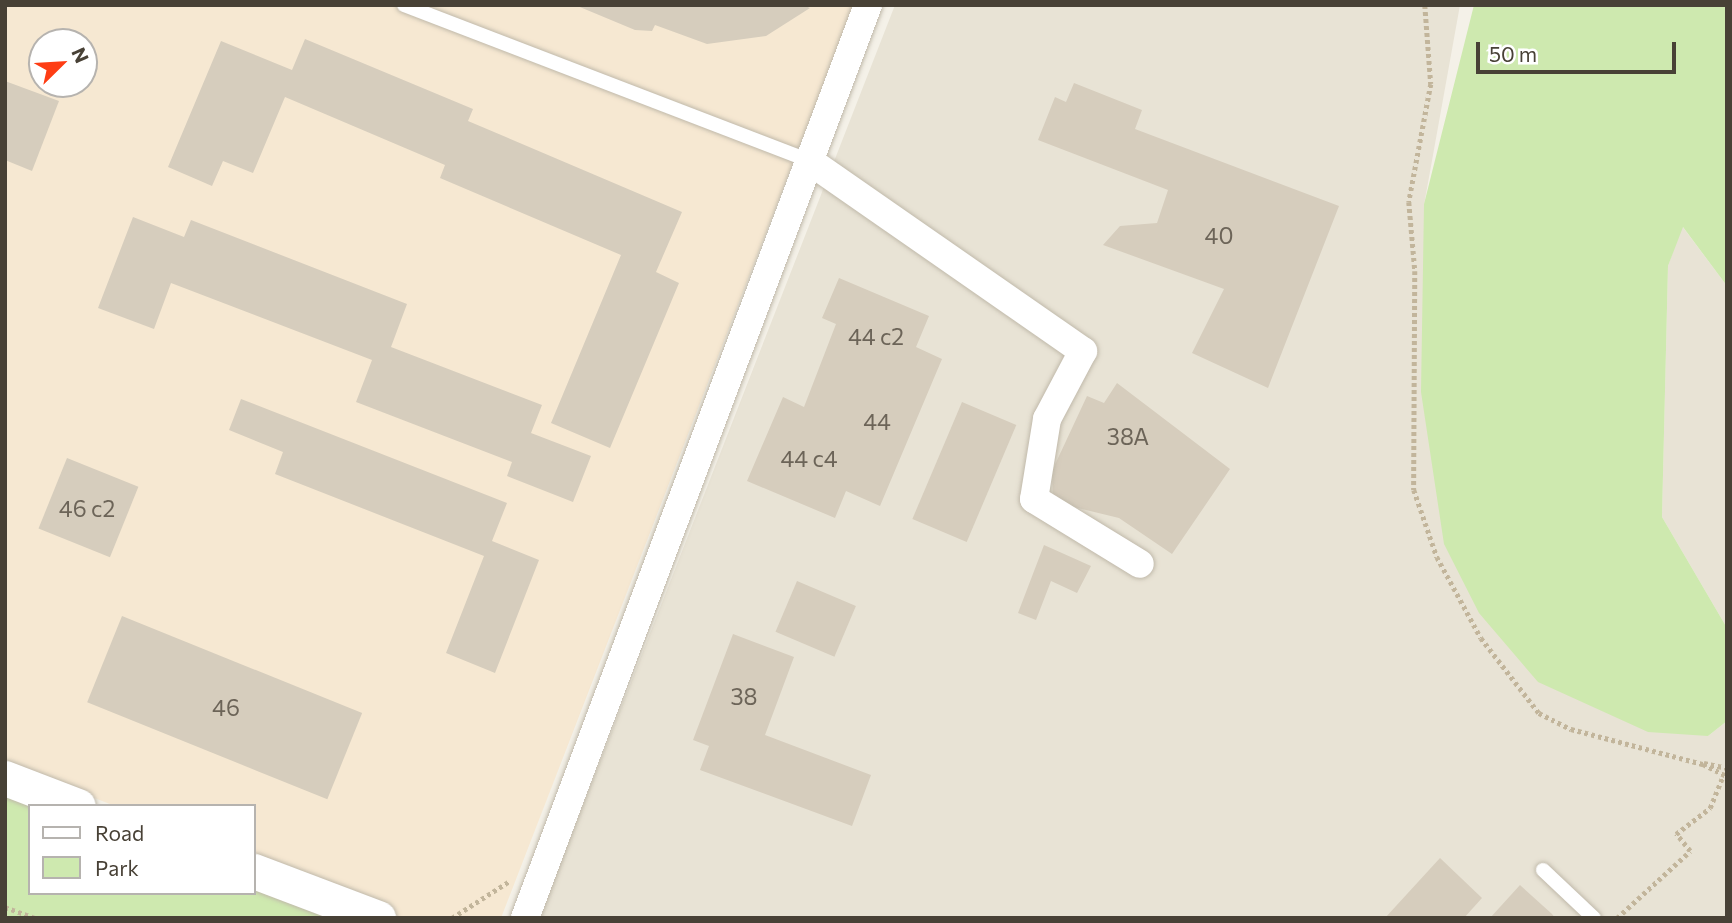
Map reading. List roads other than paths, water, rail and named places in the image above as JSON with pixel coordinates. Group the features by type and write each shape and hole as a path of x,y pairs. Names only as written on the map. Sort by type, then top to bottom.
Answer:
{"street":[{"path":"525,918 868,5"},
{"path":"808,160 1083,352 1047,419 1034,499 1140,564"},
{"path":"5,778 73,804"},
{"path":"256,872 378,918"}],"lane":[{"path":"404,5 808,160"},
{"path":"1543,870 1594,918"}]}
